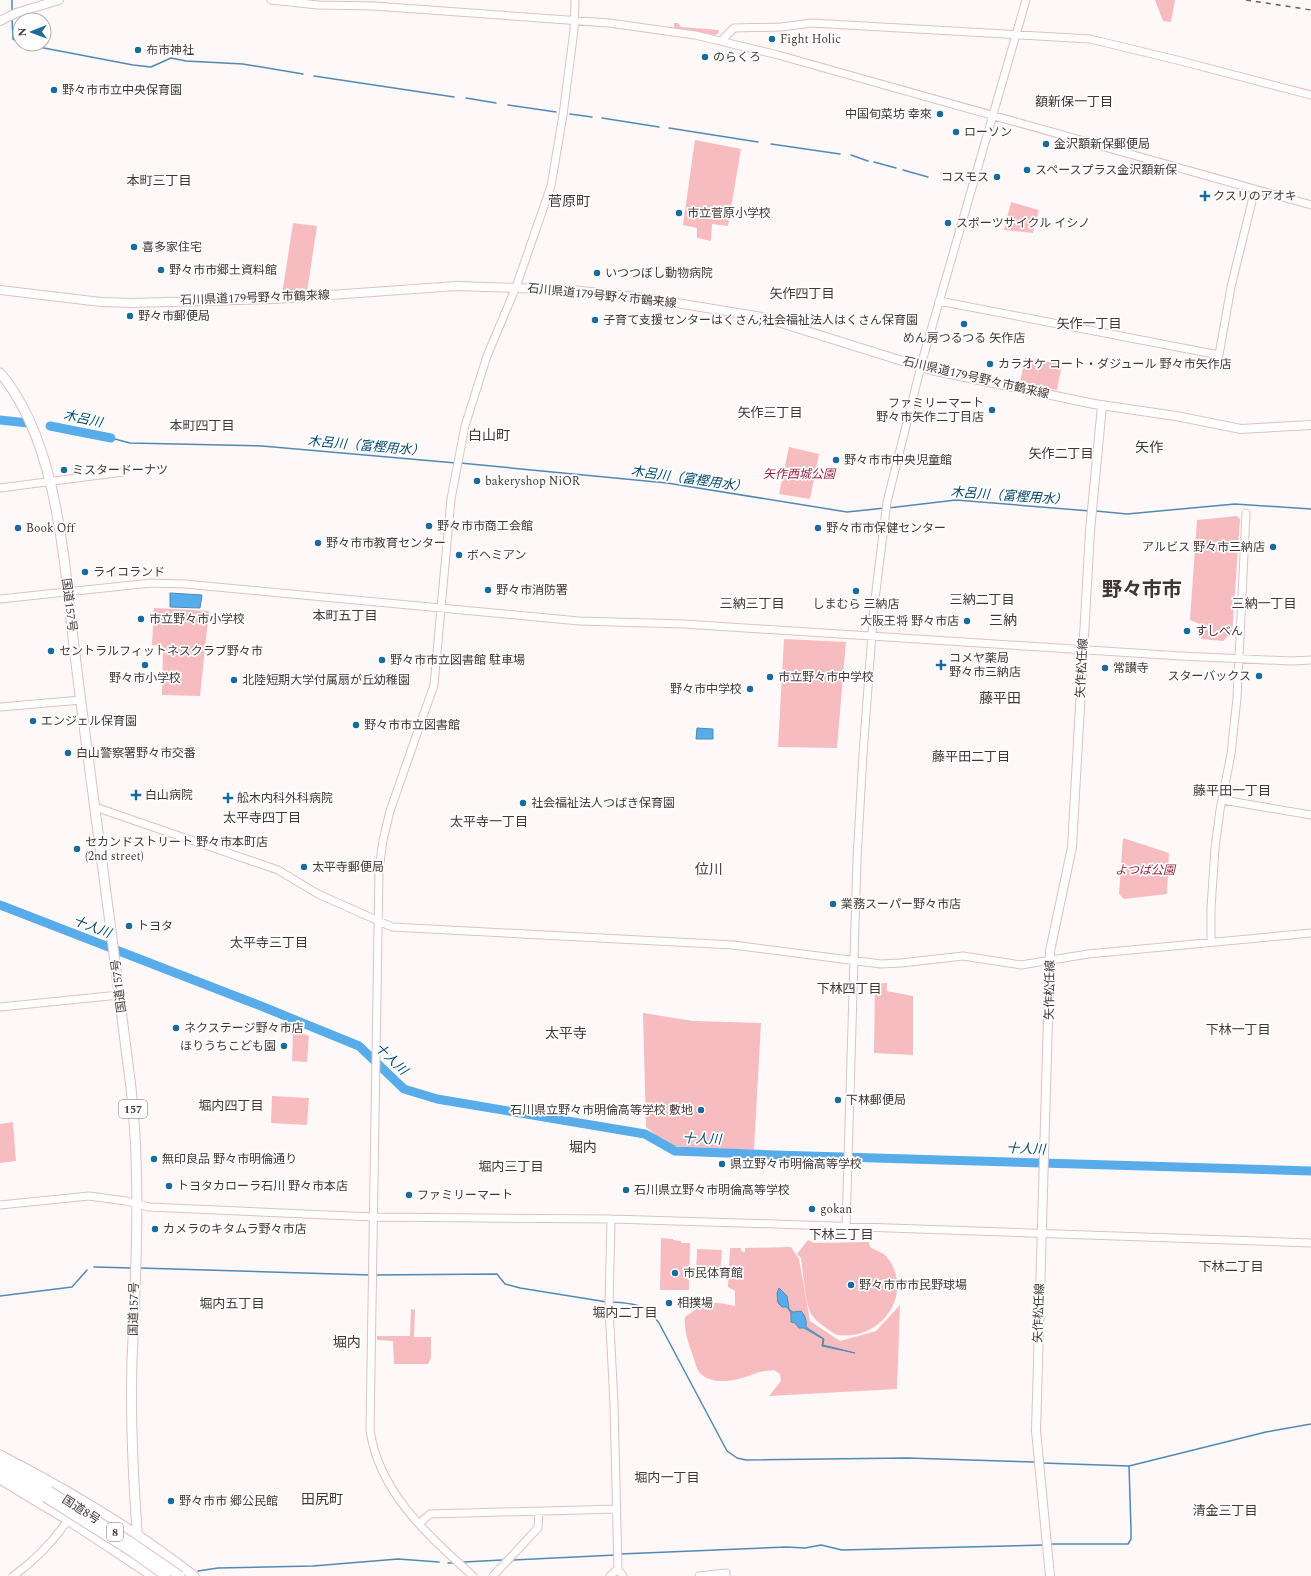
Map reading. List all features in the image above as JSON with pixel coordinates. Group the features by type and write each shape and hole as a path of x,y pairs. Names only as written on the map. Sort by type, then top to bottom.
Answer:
{"highway":[{"name":"国道157号","path":"0,373 8,382 29,420 41,448 50,481 67,592 133,1108 136,1205 132,1436 140,1571"},
{"path":"0,1455 73,1495 137,1535"},
{"name":"国道8号","path":"0,1462 166,1576"},
{"name":"国道8号","path":"0,1471 47,1494 129,1541 180,1576"},
{"path":"0,1479 68,1520 140,1571 153,1576"},
{"name":"8","path":"137,1535 194,1576"}],"main road":[{"path":"0,21 12,15 59,0"},
{"name":"石川県道179号野々市鶴来線","path":"0,290 101,302 133,303 275,299 434,286 516,287 572,290 630,296 762,317 921,367 1015,389 1102,406 1176,416 1241,429 1311,425"},
{"name":"矢作松任線","path":"1050,1576 1037,1437 1041,1234 1050,951 1072,847 1092,511 1102,406"}],"street":[{"path":"271,0 318,5 374,6 575,20 674,32 722,41 1311,205"},
{"path":"473,1576 407,1511 391,1489 378,1466 371,1443 369,1417 376,1141 379,870 383,840 390,811 434,685 451,499 457,465 475,391 487,356 516,287 550,186 563,114 575,20 575,0"},
{"path":"846,1226 862,761 874,607 886,509 921,367 1026,0"},
{"path":"722,41 734,28 781,27 812,23 1090,39 1111,43 1311,95"},
{"path":"940,301 1218,355 1231,287 1255,189"},
{"path":"0,488 123,472"},
{"path":"1211,942 1211,908 1215,848 1220,810 1234,733 1246,513"},
{"path":"0,599 151,583 185,584 579,621 684,624 1181,656 1291,661 1311,660"},
{"path":"0,707 81,700"},
{"path":"1223,800 1311,815"},
{"path":"95,807 278,870 318,894 392,927 733,945 881,964 963,956 1021,965 1088,954 1311,933"},
{"path":"0,1008 119,995"},
{"path":"0,1205 89,1196 126,1201 136,1205 149,1207 373,1217 611,1219 1311,1243"},
{"path":"611,1219 609,1303 614,1404 618,1569 623,1576"},
{"path":"420,1523 430,1514 617,1509"},
{"path":"493,1576 538,1528 539,1512"},
{"path":"13,1576 34,1561 54,1541 68,1520"},
{"path":"610,1576 618,1569"},
{"path":"699,1576 726,1573 726,1576"}],"green space":[{"path":"1155,0 1175,0 1171,22 1163,21"},
{"path":"674,23 678,23 681,27 719,30 718,34 715,35 674,28"},
{"path":"695,140 741,149 728,226 712,224 711,241 697,238 697,228 683,225"},
{"path":"1011,202 1039,210 1033,233 1004,230"},
{"path":"293,223 317,226 307,292 282,295"},
{"path":"1025,358 1062,364 1057,390 1020,383"},
{"name":"矢作西城公園","path":"789,447 819,454 810,499 779,494"},
{"path":"1237,516 1240,519 1232,636 1228,636 1223,641 1201,639 1202,625 1190,620 1197,520"},
{"path":"154,608 209,611 200,696 162,695 163,646 152,645"},
{"path":"784,639 846,642 837,748 778,747"},
{"name":"よつば公園","path":"1123,838 1169,853 1167,894 1124,899 1119,894"},
{"path":"887,983 887,991 913,996 913,1055 874,1053 875,984"},
{"path":"643,1013 693,1021 761,1023 754,1150 669,1146 646,1127"},
{"path":"293,1030 309,1036 307,1062 292,1061"},
{"path":"272,1096 309,1098 307,1125 271,1123"},
{"path":"13,1122 16,1161 0,1163 0,1124"},
{"name":"市民体育館","path":"661,1238 681,1241 681,1243 690,1243 689,1290 660,1290"},
{"name":"野々市市市民野球場","path":"808,1240 814,1243 869,1242 870,1247 886,1256 894,1270 897,1284 896,1298 890,1311 880,1322 868,1330 854,1335 838,1335 830,1331 815,1319 808,1307 801,1258 797,1254"},
{"path":"791,1247 799,1259 810,1321 840,1341 876,1331 900,1305 897,1389 769,1396 781,1381 780,1374 774,1370 758,1372 743,1378 727,1381 712,1380 700,1373 687,1336 685,1317 708,1304 719,1303 735,1306 735,1291 728,1287 730,1248 741,1248 741,1251 745,1252 745,1248"},
{"path":"697,1249 722,1250 720,1276 696,1275"},
{"path":"411,1309 415,1310 414,1337 431,1337 431,1358 428,1364 394,1364 393,1341 377,1340 377,1336 410,1336"}],"water":[{"path":"170,593 202,595 200,608 170,607"},
{"path":"697,728 713,729 713,739 696,739"},
{"path":"779,1288 787,1296 789,1309 793,1312 801,1311 804,1314 806,1327 824,1339 823,1345 855,1353 822,1346 823,1339 804,1328 799,1328 795,1323 791,1322 791,1313 787,1307 782,1307 778,1303 777,1293"}],"waterway":[{"path":"12,0 12,11"},
{"path":"52,50 151,67 171,58 186,61 243,64 303,74"},
{"path":"314,76 454,97"},
{"path":"466,98 496,103"},
{"path":"508,105 556,112"},
{"path":"570,114 592,117"},
{"path":"602,118 659,127"},
{"path":"669,128 758,142"},
{"path":"771,144 840,154"},
{"path":"851,155 868,161"},
{"path":"874,162 896,168"},
{"path":"903,170 928,177"},
{"name":"木呂川","path":"0,420 28,423"},
{"name":"木呂川","path":"50,426 111,438"},
{"name":"木呂川（富樫用水）","path":"111,438 130,443 262,446 456,463"},
{"name":"木呂川（富樫用水）","path":"460,463 667,483 847,512 885,508"},
{"name":"木呂川（富樫用水）","path":"888,508 956,500 1090,511"},
{"name":"木呂川（富樫用水）","path":"1096,511 1127,514 1235,504 1311,509"},
{"name":"十人川","path":"0,905 261,1006 359,1046 404,1089 437,1099 645,1134 675,1151 1311,1171"},
{"path":"94,1267 132,1268"},
{"path":"140,1268 370,1275"},
{"path":"0,1296 72,1287 87,1270"},
{"path":"374,1275 497,1274 505,1284 520,1288 607,1302"},
{"path":"611,1302 632,1304 644,1308 659,1323 727,1451 737,1458 746,1460 907,1458 1035,1462"},
{"path":"1042,1463 1129,1466 1266,1432 1311,1424"},
{"path":"1051,1544 1128,1544 1131,1539 1129,1466"},
{"path":"620,1554 786,1547 805,1548 821,1545 842,1550 1045,1545"},
{"path":"513,1560 616,1555"},
{"path":"198,1571 218,1568 313,1566 398,1559 439,1562"},
{"path":"464,1562 502,1560"},
{"path":"448,1563 453,1563"}],"railway":[{"path":"1246,0 1311,10"}],"place":[{"name":"Fight Holic","path":"772,39"},
{"name":"布市神社","path":"138,50"},
{"name":"のらくろ","path":"705,57"},
{"name":"野々市市立中央保育園","path":"54,90"},
{"name":"中国旬菜坊 幸來","path":"940,114"},
{"name":"ローソン","path":"956,132"},
{"name":"金沢額新保郵便局","path":"1046,144"},
{"name":"スペースプラス金沢額新保","path":"1027,170"},
{"name":"コスモス","path":"997,177"},
{"name":"クスリのアオキ","path":"1205,196"},
{"name":"市立菅原小学校","path":"679,213"},
{"name":"スポーツサイクル イシノ","path":"948,223"},
{"name":"喜多家住宅","path":"134,247"},
{"name":"野々市市郷土資料館","path":"161,270"},
{"name":"いつつぼし動物病院","path":"597,273"},
{"name":"野々市郵便局","path":"130,316"},
{"name":"子育て支援センターはくさん;社会福祉法人はくさん保育園","path":"595,320"},
{"name":"めん房つるつる 矢作店","path":"964,324"},
{"name":"カラオケ コート・ダジュール 野々市矢作店","path":"990,364"},
{"name":"ファミリーマート 野々市矢作二丁目店","path":"992,410"},
{"name":"野々市市中央児童館","path":"836,460"},
{"name":"ミスタードーナツ","path":"64,470"},
{"name":"bakeryshop NiOR","path":"477,481"},
{"name":"野々市市商工会館","path":"429,526"},
{"name":"Book Off","path":"18,528"},
{"name":"野々市市保健センター","path":"818,528"},
{"name":"野々市市教育センター","path":"318,543"},
{"name":"アルビス 野々市三納店","path":"1273,547"},
{"name":"ボヘミアン","path":"459,555"},
{"name":"ライコランド","path":"85,572"},
{"name":"野々市消防署","path":"488,590"},
{"name":"しまむら 三納店","path":"856,591"},
{"name":"市立野々市小学校","path":"141,619"},
{"name":"大阪王将 野々市店","path":"967,621"},
{"name":"すしべん","path":"1187,631"},
{"name":"セントラルフィットネスクラブ野々市","path":"51,651"},
{"name":"野々市市立図書館 駐車場","path":"382,660"},
{"name":"野々市小学校","path":"145,665"},
{"name":"コメヤ薬局 野々市三納店","path":"941,665"},
{"name":"常讃寺","path":"1105,668"},
{"name":"スターバックス","path":"1259,676"},
{"name":"市立野々市中学校","path":"770,677"},
{"name":"北陸短期大学付属扇が丘幼稚園","path":"234,680"},
{"name":"野々市中学校","path":"750,689"},
{"name":"エンジェル保育園","path":"33,721"},
{"name":"野々市市立図書館","path":"356,725"},
{"name":"白山警察署野々市交番","path":"68,753"},
{"name":"白山病院","path":"136,795"},
{"name":"舩木内科外科病院","path":"228,798"},
{"name":"社会福祉法人つばき保育園","path":"523,803"},
{"name":"セカンドストリート 野々市本町店 (2nd street)","path":"77,849"},
{"name":"太平寺郵便局","path":"304,867"},
{"name":"業務スーパー野々市店","path":"833,904"},
{"name":"トヨタ","path":"129,926"},
{"name":"ネクステージ野々市店","path":"176,1028"},
{"name":"ほりうちこども園","path":"284,1046"},
{"name":"下林郵便局","path":"838,1100"},
{"name":"石川県立野々市明倫高等学校 敷地","path":"701,1110"},
{"name":"無印良品 野々市明倫通り","path":"154,1159"},
{"name":"県立野々市明倫高等学校","path":"722,1164"},
{"name":"トヨタカローラ石川 野々市本店","path":"169,1186"},
{"name":"石川県立野々市明倫高等学校","path":"626,1190"},
{"name":"ファミリーマート","path":"409,1195"},
{"name":"gokan","path":"812,1209"},
{"name":"カメラのキタムラ野々市店","path":"155,1229"},
{"name":"市民体育館","path":"675,1273"},
{"name":"野々市市市民野球場","path":"851,1285"},
{"name":"相撲場","path":"669,1303"},
{"name":"野々市市 郷公民館","path":"171,1501"}],"district":[{"name":"額新保一丁目","path":"1074,102"},
{"name":"本町三丁目","path":"159,181"},
{"name":"菅原町","path":"569,201"},
{"name":"矢作四丁目","path":"802,294"},
{"name":"矢作一丁目","path":"1089,324"},
{"name":"矢作三丁目","path":"770,413"},
{"name":"本町四丁目","path":"202,426"},
{"name":"白山町","path":"489,435"},
{"name":"矢作","path":"1149,447"},
{"name":"矢作二丁目","path":"1061,454"},
{"name":"野々市市","path":"1142,590"},
{"name":"三納二丁目","path":"982,600"},
{"name":"三納三丁目","path":"752,604"},
{"name":"三納一丁目","path":"1264,604"},
{"name":"本町五丁目","path":"345,616"},
{"name":"三納","path":"1003,620"},
{"name":"藤平田","path":"1000,698"},
{"name":"藤平田二丁目","path":"971,757"},
{"name":"藤平田一丁目","path":"1232,791"},
{"name":"太平寺四丁目","path":"262,818"},
{"name":"太平寺一丁目","path":"489,822"},
{"name":"位川","path":"709,869"},
{"name":"太平寺三丁目","path":"269,943"},
{"name":"下林四丁目","path":"849,989"},
{"name":"下林一丁目","path":"1238,1030"},
{"name":"太平寺","path":"566,1033"},
{"name":"堀内四丁目","path":"231,1106"},
{"name":"堀内","path":"583,1147"},
{"name":"堀内三丁目","path":"511,1167"},
{"name":"下林三丁目","path":"841,1235"},
{"name":"下林二丁目","path":"1231,1267"},
{"name":"堀内五丁目","path":"232,1304"},
{"name":"堀内二丁目","path":"625,1313"},
{"name":"堀内","path":"347,1342"},
{"name":"堀内一丁目","path":"667,1478"},
{"name":"田尻町","path":"322,1499"},
{"name":"清金三丁目","path":"1225,1511"}]}
